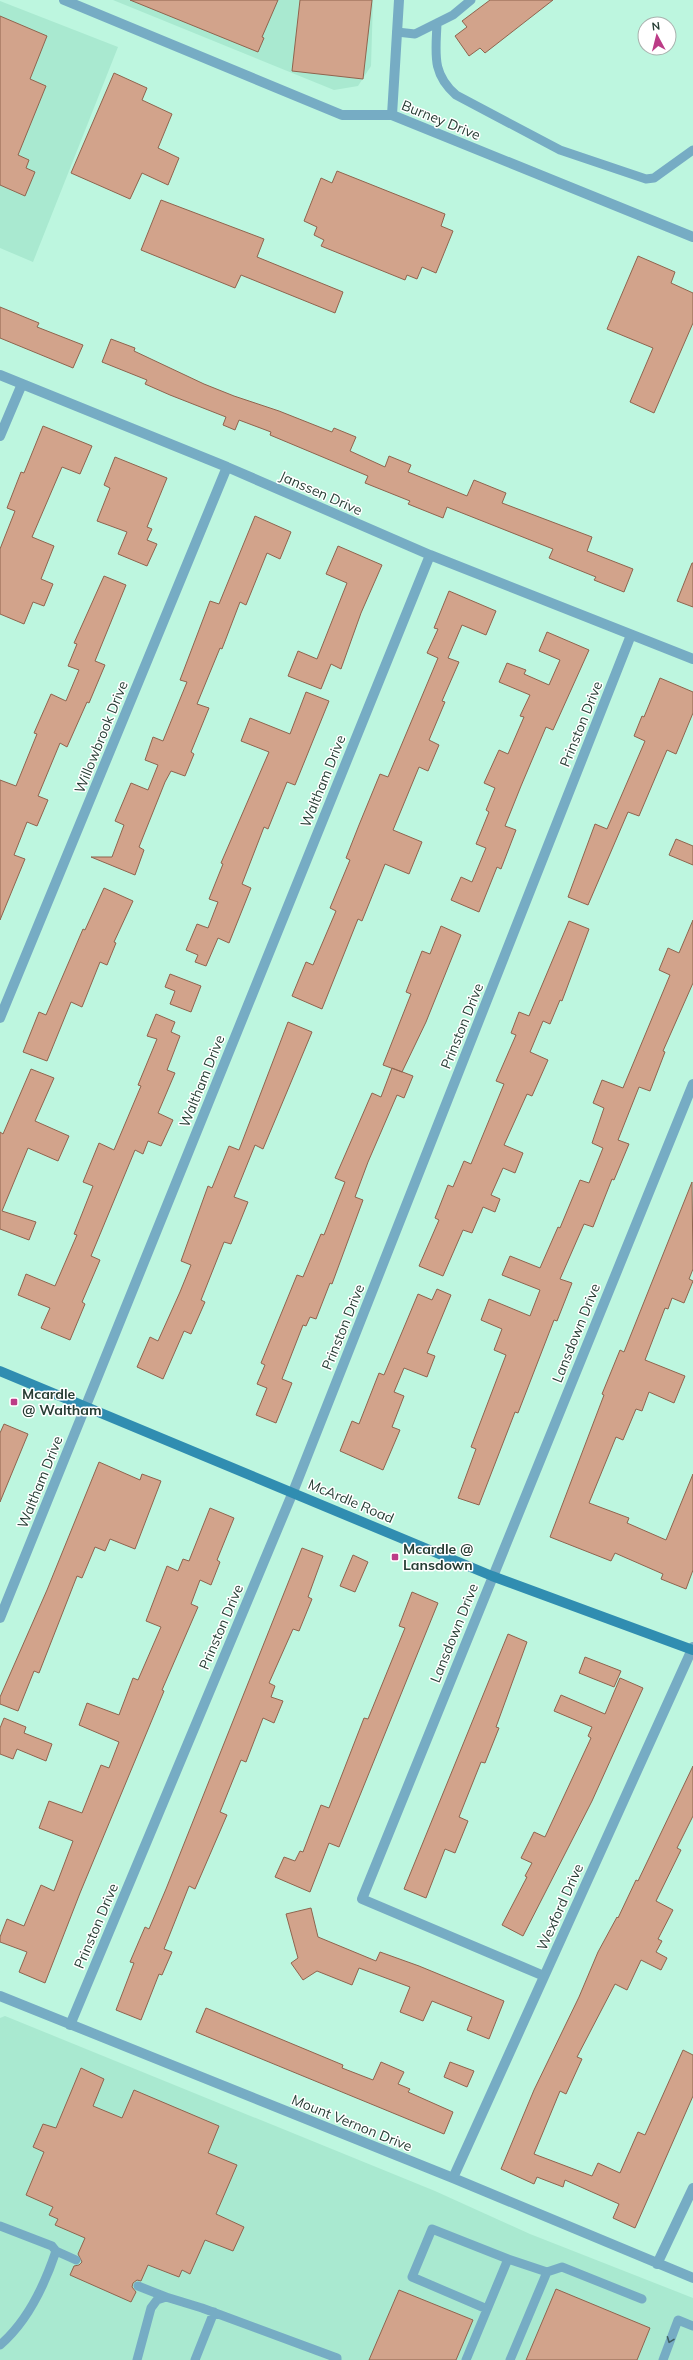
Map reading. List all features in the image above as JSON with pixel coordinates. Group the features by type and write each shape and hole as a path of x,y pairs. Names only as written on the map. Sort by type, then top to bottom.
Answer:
{"main road":[{"name":"McArdle Road","path":"0,1371 85,1408 293,1492 492,1576 693,1649"}],"street":[{"name":"Burney Drive","path":"64,0 342,115 392,115 693,238"},
{"path":"392,115 399,0"},
{"name":"Janssen Drive","path":"0,375 227,467 430,555 631,636"},
{"path":"0,436 22,384"},
{"name":"Willowbrook Drive","path":"0,1018 227,467"},
{"name":"Waltham Drive","path":"0,1618 430,555"},
{"path":"631,636 693,659"},
{"name":"Prinston Drive","path":"70,2025 293,1492 631,636"},
{"name":"Lansdown Drive","path":"544,1976 362,1899 693,1084"},
{"name":"Wexford Drive","path":"453,2178 693,1649"},
{"name":"Mount Vernon Drive","path":"0,1996 453,2178 693,2278"},
{"path":"657,2264 693,2188"}],"lane":[{"path":"397,32 415,34 452,14 471,0"},
{"path":"437,23 438,73 444,84 456,94 560,150 646,179 654,178 693,150"},
{"path":"0,2226 52,2246 56,2251 76,2260"},
{"path":"487,2309 412,2277 432,2229 508,2259 547,2272 562,2267 642,2299"},
{"path":"0,2345 15,2329 40,2290 56,2251"},
{"path":"466,2360 508,2259"},
{"path":"510,2360 547,2272"},
{"path":"138,2286 166,2297 214,2312 337,2358 337,2360"},
{"path":"137,2360 151,2308 157,2300 166,2297"},
{"path":"195,2360 214,2312"},
{"path":"663,2360 678,2320 693,2326"}],"shaded area":[{"path":"113,0 373,0 371,66 358,86 334,90"},
{"path":"0,1 118,47 33,262 0,248"},
{"path":"5,2016 435,2191 530,2234 693,2298 693,2360 0,2360 0,2018"}],"building":[{"path":"130,0 278,0 262,37 264,38 258,52"},
{"path":"300,0 372,0 363,79 292,71"},
{"path":"490,0 553,0 485,53 480,48 469,56 455,36 467,27 462,21"},
{"path":"0,16 47,36 30,79 46,86 18,155 29,160 26,168 35,172 25,196 0,185"},
{"path":"114,73 147,88 142,100 172,114 158,148 179,158 168,185 142,173 130,199 71,173"},
{"path":"337,171 445,214 441,226 453,231 436,273 422,267 417,279 407,275 405,280 321,246 324,240 314,235 317,227 304,221 321,178 332,183"},
{"path":"161,200 264,239 257,257 343,292 335,313 241,275 235,288 141,250"},
{"path":"638,256 675,272 671,283 693,293 693,323 654,413 630,402 653,348 607,329"},
{"path":"0,307 39,323 37,327 83,345 73,368 0,338"},
{"path":"111,339 135,348 134,351 204,384 234,396 279,411 332,432 334,428 356,437 350,451 385,467 389,456 411,465 408,472 467,496 474,480 506,493 502,503 592,537 587,551 633,569 624,592 594,580 596,577 549,558 553,549 447,507 443,518 408,504 410,501 365,483 368,476 270,435 271,432 239,420 235,430 223,425 226,417 145,384 147,380 102,362"},
{"path":"43,426 92,446 80,474 62,467 32,537 54,546 41,579 53,584 44,606 33,602 24,624 0,614 0,549 15,511 7,508 21,472 24,473"},
{"path":"115,457 167,478 147,527 152,529 147,540 157,544 147,566 118,554 127,532 97,521 110,488 104,485"},
{"path":"255,516 291,532 280,559 267,553 246,605 240,602 222,649 220,648 197,704 209,708 191,752 194,754 185,776 171,771 165,782 139,847 144,850 135,875 91,857 112,857 124,825 115,821 131,783 148,790 158,765 145,760 153,737 163,741 187,682 180,680 210,601 219,604"},
{"path":"338,546 382,565 361,613 341,669 331,664 321,689 288,676 298,651 317,659 347,583 326,574"},
{"path":"693,563 693,607 677,601"},
{"path":"104,576 126,585 95,661 105,665 89,703 87,702 67,747 60,743 38,796 48,800 37,826 27,822 14,855 25,859 0,920 0,780 16,786 37,734 34,733 51,694 66,701 79,670 68,666 77,644 74,643"},
{"path":"449,591 496,611 486,635 462,625 448,658 459,662 442,701 445,702 429,740 439,745 428,771 419,767 393,830 422,842 409,874 385,864 362,921 358,919 322,1009 292,996 306,962 313,965 336,911 330,908 350,860 346,858 380,774 388,777 438,658 427,653 438,629 434,628"},
{"path":"547,632 589,650 553,730 546,727 521,786 505,826 516,830 501,869 497,867 479,912 451,900 461,877 472,882 486,848 476,844 489,812 486,810 495,788 484,783 499,750 508,754 524,717 520,716 530,695 499,682 507,663 526,670 524,674 549,685 560,660 539,651"},
{"path":"660,678 693,692 693,713 676,754 667,750 639,816 628,812 588,905 568,897 595,824 607,829 645,741 634,736 642,716 644,717"},
{"path":"306,692 329,701 295,785 287,782 268,829 264,827 242,884 251,888 229,943 218,938 206,966 195,962 198,955 186,950 197,924 208,928 218,902 209,899 223,864 221,863 269,752 241,741 250,718 290,734"},
{"path":"676,839 693,846 693,865 669,855"},
{"path":"104,888 133,901 114,942 116,943 107,965 100,962 82,1007 71,1002 47,1061 23,1052 39,1012 46,1015 83,929 85,930"},
{"path":"693,920 693,983 663,1051 665,1052 650,1091 639,1087 618,1140 629,1144 614,1180 612,1179 593,1227 584,1224 560,1279 572,1283 557,1321 554,1320 518,1413 515,1412 479,1505 458,1498 476,1449 471,1447 506,1355 494,1350 502,1329 481,1320 489,1299 530,1316 540,1290 502,1275 510,1256 540,1268 558,1227 560,1228 580,1180 589,1183 603,1148 592,1143 604,1108 593,1103 602,1080 623,1088 670,975 659,970 668,948 679,953"},
{"path":"569,921 589,929 562,1001 560,1000 550,1024 543,1021 530,1052 548,1060 532,1096 527,1094 504,1145 523,1153 515,1173 503,1168 491,1195 500,1199 495,1212 483,1207 472,1233 463,1230 443,1276 419,1266 439,1220 435,1218 448,1185 453,1187 464,1161 471,1164 504,1084 496,1081 516,1035 511,1033 519,1012 529,1016"},
{"path":"441,926 461,935 426,1022 402,1072 383,1065 411,994 406,992 422,951 430,954"},
{"path":"170,974 201,986 191,1012 170,1004 175,991 165,987"},
{"path":"156,1014 175,1022 171,1032 180,1036 167,1070 175,1073 158,1113 173,1120 161,1146 148,1141 143,1154 135,1150 91,1256 100,1260 82,1302 85,1304 70,1340 41,1328 50,1308 18,1295 26,1274 55,1286 77,1235 74,1234 93,1186 83,1182 99,1143 114,1150 141,1086 138,1085 157,1039 147,1036"},
{"path":"288,1022 312,1032 263,1149 255,1145 234,1197 248,1202 231,1244 224,1242 201,1300 205,1302 191,1334 184,1331 163,1379 137,1367 150,1337 158,1341 180,1292 191,1265 181,1261 208,1186 212,1188 229,1146 239,1150"},
{"path":"392,1068 413,1076 404,1098 397,1095 368,1162 355,1197 363,1200 332,1284 330,1283 316,1319 310,1317 306,1326 303,1325 282,1379 292,1383 276,1423 256,1415 267,1388 257,1384 265,1365 261,1363 297,1275 303,1277 321,1234 324,1235 345,1182 335,1178 372,1093 381,1097"},
{"path":"31,1069 54,1078 35,1121 69,1136 58,1161 28,1148 2,1211 36,1222 29,1240 0,1229 0,1132 3,1134"},
{"path":"692,1182 693,1269 689,1279 693,1281 684,1303 672,1298 668,1309 665,1308 645,1360 685,1376 674,1403 649,1392 642,1411 636,1409 623,1440 616,1437 589,1503 629,1518 627,1523 666,1540 693,1474 693,1570 686,1589 661,1579 663,1574 615,1553 611,1561 550,1537 604,1395 602,1394 620,1350 624,1352"},
{"path":"437,1289 451,1295 427,1353 435,1356 427,1377 404,1368 394,1392 404,1396 392,1427 400,1430 383,1470 340,1451 352,1421 359,1424 379,1373 384,1375 418,1294 432,1300"},
{"path":"4,1424 28,1434 0,1502 0,1433"},
{"path":"99,1462 140,1480 142,1474 161,1481 135,1549 110,1539 105,1551 95,1547 82,1578 77,1576 39,1673 34,1671 18,1711 0,1704 0,1697 47,1590"},
{"path":"210,1508 234,1518 217,1560 220,1562 211,1585 200,1580 191,1604 198,1607 162,1690 164,1691 80,1893 45,1983 19,1972 27,1952 0,1942 0,1937 7,1919 24,1926 41,1885 54,1891 73,1841 39,1828 49,1801 82,1813 101,1765 109,1768 119,1742 79,1725 87,1703 119,1715 133,1678 138,1680 161,1627 146,1621 167,1566 178,1571 183,1559 189,1561"},
{"path":"302,1548 323,1556 308,1597 312,1599 299,1631 293,1629 269,1683 275,1686 271,1697 283,1701 274,1723 263,1718 246,1762 241,1760 220,1812 227,1815 195,1889 189,1886 164,1949 172,1952 162,1975 159,1974 141,2020 116,2010 134,1963 130,1962 145,1927 149,1929 166,1889"},
{"path":"353,1555 368,1562 355,1592 340,1586"},
{"path":"412,1592 438,1603 339,1847 329,1843 310,1892 275,1877 284,1857 295,1861 300,1851 303,1852 321,1805 329,1808 364,1718 368,1719 405,1628 399,1626"},
{"path":"508,1634 527,1642 496,1727 499,1728 485,1763 481,1762 459,1817 468,1821 455,1853 445,1849 426,1898 404,1889"},
{"path":"585,1657 621,1671 614,1687 579,1673"},
{"path":"620,1678 643,1688 592,1801 523,1936 502,1925 527,1877 525,1876 532,1863 521,1858 534,1832 545,1837 591,1738 588,1736 592,1727 554,1711 561,1695 605,1714"},
{"path":"4,1718 26,1727 24,1733 52,1744 46,1761 17,1749 13,1759 0,1754 0,1728"},
{"path":"693,1766 693,1816 677,1848 681,1850 656,1901 673,1910 658,1939 662,1941 656,1952 667,1958 661,1970 641,1960 627,1990 615,1984 577,2057 582,2059 566,2094 560,2091 534,2154 592,2176 598,2163 620,2173 638,2132 645,2135 683,2050 693,2055 693,2096 635,2228 613,2218 619,2204 565,2180 563,2187 537,2177 534,2184 501,2169 534,2090 579,1997 598,1952 617,1917 618,1918 636,1880 638,1881"},
{"path":"311,1908 318,1937 376,1961 380,1952 419,1966 504,2001 489,2039 467,2030 472,2017 432,2001 423,2021 400,2012 410,1987 359,1968 352,1985 317,1971 303,1980 291,1963 298,1958 286,1914"},
{"path":"206,2008 343,2065 342,2068 373,2080 381,2062 404,2072 398,2084 410,2089 408,2092 453,2112 444,2134 196,2032"},
{"path":"450,2062 474,2071 467,2087 444,2077"},
{"path":"81,2068 104,2079 93,2106 122,2118 134,2090 219,2126 208,2153 237,2165 216,2214 244,2227 233,2251 205,2240 190,2274 182,2270 179,2277 148,2265 141,2281 137,2280 133,2283 132,2287 136,2292 131,2302 70,2275 74,2266 79,2265 82,2262 78,2254 85,2238 55,2225 58,2219 49,2215 53,2207 26,2195 44,2152 33,2147 43,2124 56,2128"},
{"path":"556,2289 650,2328 637,2360 526,2360"},
{"path":"399,2290 473,2320 456,2360 369,2360"}],"place":[{"name":"Mcardle @ Waltham","path":"14,1402"},
{"name":"Mcardle @ Lansdown","path":"395,1557"}]}
